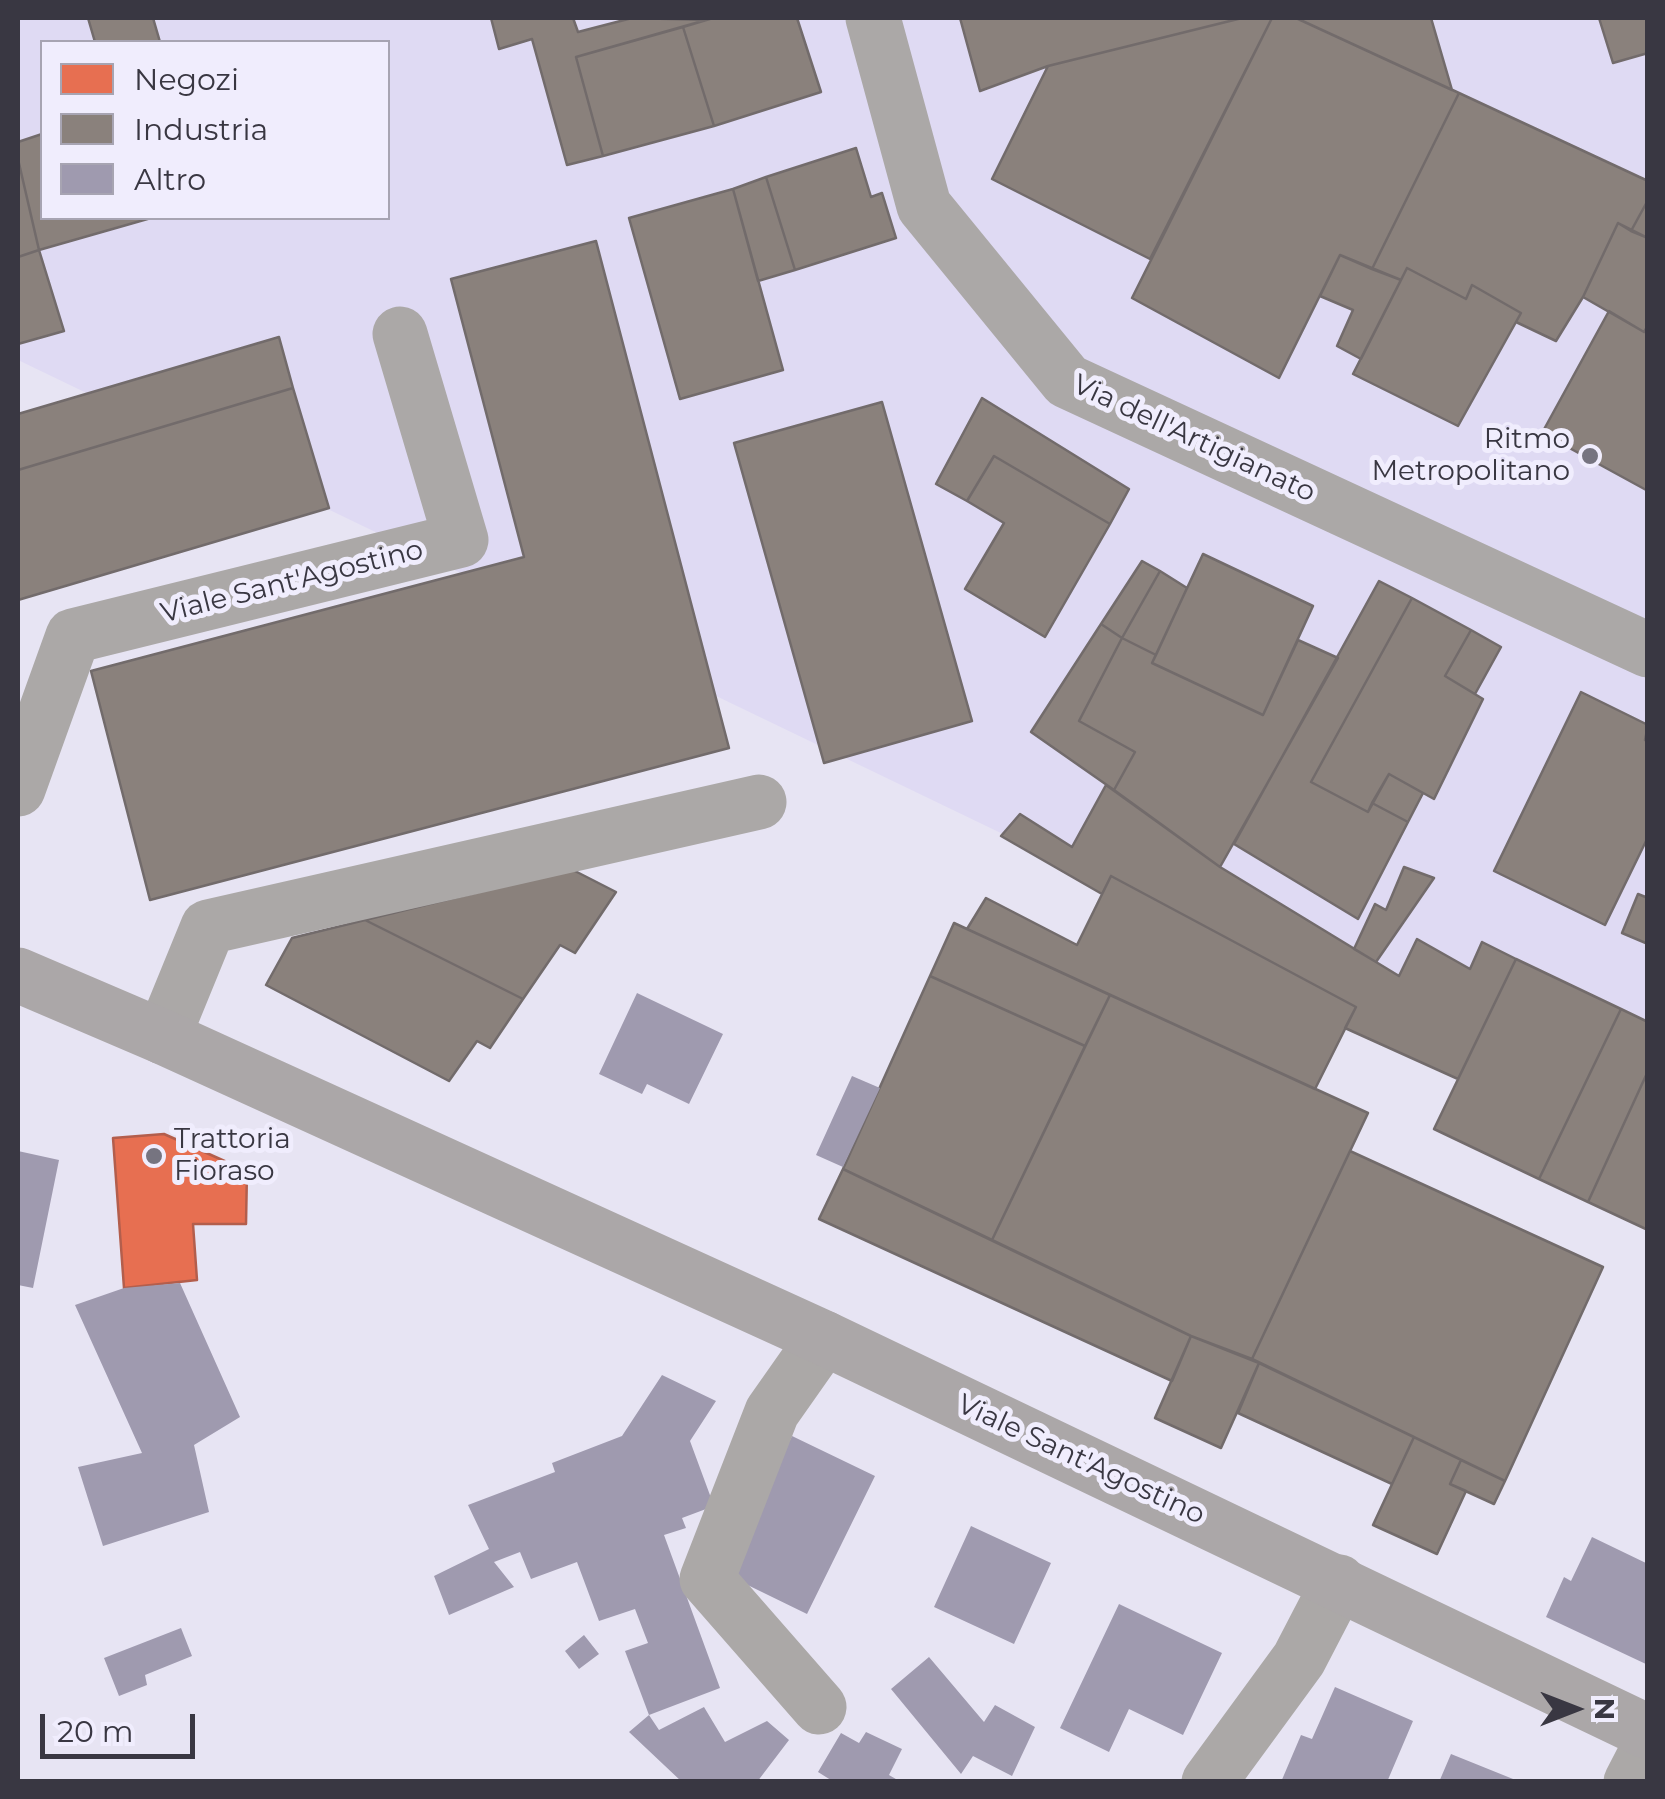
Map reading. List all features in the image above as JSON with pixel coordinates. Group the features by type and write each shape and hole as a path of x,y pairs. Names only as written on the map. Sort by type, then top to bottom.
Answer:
{"main road":[{"name":"Viale Sant'Agostino","path":"18,975 163,1037 824,1338 1648,1732"}],"street":[{"name":"Via dell'Artigianato","path":"873,18 924,206 1067,382 1648,650"},
{"name":"Viale Sant'Agostino","path":"18,789 73,636 462,540 400,334"},
{"path":"163,1037 208,927 758,802"},
{"path":"819,1706 706,1579 772,1412 824,1338"},
{"path":"1208,1782 1299,1659 1339,1582"},
{"path":"1631,1782 1648,1749"}],"shaded area":[{"path":"18,18 1647,18 1647,1144 18,360"}],"building: Negozi":[{"path":"164,1134 247,1171 246,1224 193,1224 197,1280 124,1288 113,1138"}],"building: Industria":[{"path":"88,18 153,18 159,40 94,40"},
{"path":"491,18 573,18 578,32 632,18 706,20 576,57 603,156 567,165 532,39 499,49"},
{"path":"713,18 797,18 821,92 714,126 683,27"},
{"path":"960,18 1242,18 1048,66 980,91"},
{"path":"1242,18 1272,18 1150,259 992,179 1048,66"},
{"path":"1272,18 1296,18 1459,93 1372,269 1340,255 1279,378 1132,298"},
{"path":"1296,18 1431,18 1452,90"},
{"path":"1599,18 1648,18 1648,53 1613,63"},
{"path":"683,27 714,126 603,156 576,57"},
{"path":"1459,93 1648,181 1648,200 1631,231 1618,223 1583,297 1556,341 1516,322 1521,313 1472,285 1466,299 1407,268 1401,280 1372,269"},
{"path":"40,135 40,220 144,220 39,250 18,159 18,142"},
{"path":"856,148 871,197 882,193 896,238 795,270 766,177"},
{"path":"18,159 39,250 18,257"},
{"path":"766,177 795,270 758,281 733,189"},
{"path":"733,189 783,370 680,399 629,218"},
{"path":"1648,200 1648,238 1631,231"},
{"path":"1618,223 1648,238 1648,325 1644,332 1583,297"},
{"path":"596,241 729,748 150,900 91,671 524,557 451,279"},
{"path":"39,250 64,331 18,344 18,257"},
{"path":"1340,255 1401,280 1361,359 1337,346 1353,310 1320,296"},
{"path":"1407,268 1466,299 1472,285 1521,313 1458,426 1353,374"},
{"path":"1609,311 1644,332 1648,325 1648,491 1542,433"},
{"path":"279,337 293,388 18,470 18,414"},
{"path":"293,388 329,508 18,600 18,470"},
{"path":"982,398 1129,489 1110,524 994,456 967,501 936,484"},
{"path":"882,402 972,721 824,763 734,443"},
{"path":"994,456 1110,524 1045,637 965,589 1004,523 967,501"},
{"path":"1203,554 1313,606 1263,715 1152,663"},
{"path":"1142,561 1160,571 1122,638 1101,624"},
{"path":"1160,571 1187,588 1156,655 1122,638"},
{"path":"1379,581 1412,598 1311,782 1368,812 1372,803 1408,822 1358,919 1234,844"},
{"path":"1412,598 1471,630 1445,676 1483,699 1434,799 1389,774 1368,812 1311,782"},
{"path":"1101,624 1122,638 1079,721 1135,752 1114,790 1031,732"},
{"path":"1471,630 1501,647 1475,694 1445,676"},
{"path":"1122,638 1156,655 1152,663 1263,715 1298,640 1338,658 1220,867 1114,790 1135,752 1079,721"},
{"path":"1581,692 1648,725 1648,837 1605,925 1494,871"},
{"path":"1389,774 1423,793 1408,822 1372,803"},
{"path":"1106,785 1220,867 1399,976 1417,939 1470,969 1482,942 1516,959 1458,1079 1345,1028 1356,1007 1111,876 1102,894 1001,836 1020,814 1072,847"},
{"path":"1404,867 1434,878 1376,962 1354,949 1375,904 1386,910"},
{"path":"571,869 616,892 575,953 560,945 523,999 365,920"},
{"path":"1111,876 1356,1007 1315,1089 967,929 986,898 1077,945"},
{"path":"1638,894 1648,898 1648,944 1622,933"},
{"path":"365,920 523,999 490,1048 477,1041 449,1081 266,985 292,938"},
{"path":"954,923 1110,995 1085,1046 930,976"},
{"path":"1516,959 1621,1009 1539,1179 1434,1129"},
{"path":"930,976 1085,1046 992,1240 843,1169"},
{"path":"1110,995 1368,1113 1252,1359 1191,1336 992,1240"},
{"path":"1621,1009 1648,1022 1648,1071 1588,1202 1539,1179"},
{"path":"1648,1071 1648,1230 1588,1202"},
{"path":"1350,1151 1603,1267 1505,1481 1252,1359"},
{"path":"843,1169 1191,1336 1172,1381 819,1219"},
{"path":"1191,1336 1259,1363 1221,1448 1155,1418"},
{"path":"1259,1363 1414,1437 1392,1484 1238,1413"},
{"path":"1414,1437 1461,1460 1450,1484 1466,1491 1437,1554 1373,1525"},
{"path":"1461,1460 1505,1481 1494,1504 1450,1484"}],"building: Altro":[{"path":"637,993 723,1034 689,1104 647,1084 642,1094 599,1074"},
{"path":"852,1076 880,1088 843,1167 816,1155"},
{"path":"18,1151 59,1160 33,1288 18,1285"},
{"path":"180,1283 240,1417 194,1445 209,1512 103,1546 78,1467 142,1453 75,1305 124,1288"},
{"path":"662,1375 716,1401 690,1441 714,1506 682,1518 686,1528 664,1535 720,1688 649,1715 625,1651 648,1643 635,1609 599,1621 577,1562 531,1579 520,1552 494,1562 514,1587 449,1615 434,1576 489,1549 468,1505 555,1472 552,1463 622,1436"},
{"path":"792,1436 875,1476 807,1614 725,1574"},
{"path":"971,1526 1051,1563 1014,1644 934,1607"},
{"path":"1592,1537 1648,1564 1648,1665 1546,1617 1564,1577 1571,1581"},
{"path":"1119,1604 1222,1653 1183,1735 1129,1709 1109,1752 1060,1728"},
{"path":"181,1628 192,1656 145,1675 147,1685 119,1696 104,1658"},
{"path":"584,1635 599,1654 579,1669 565,1651"},
{"path":"929,1657 984,1722 995,1705 1035,1727 1012,1776 973,1756 961,1774 891,1689"},
{"path":"1335,1687 1413,1721 1387,1782 1281,1782 1301,1735 1312,1739"},
{"path":"704,1707 725,1742 767,1721 789,1740 757,1782 682,1782 629,1732 649,1715 659,1730"},
{"path":"866,1732 902,1749 889,1775 901,1782 834,1782 818,1772 841,1733 859,1743"},
{"path":"1451,1754 1518,1781 1518,1782 1439,1782"}],"place":[{"name":"Ritmo Metropolitano","path":"1590,456"},
{"name":"Trattoria Fioraso","path":"154,1156"}]}
